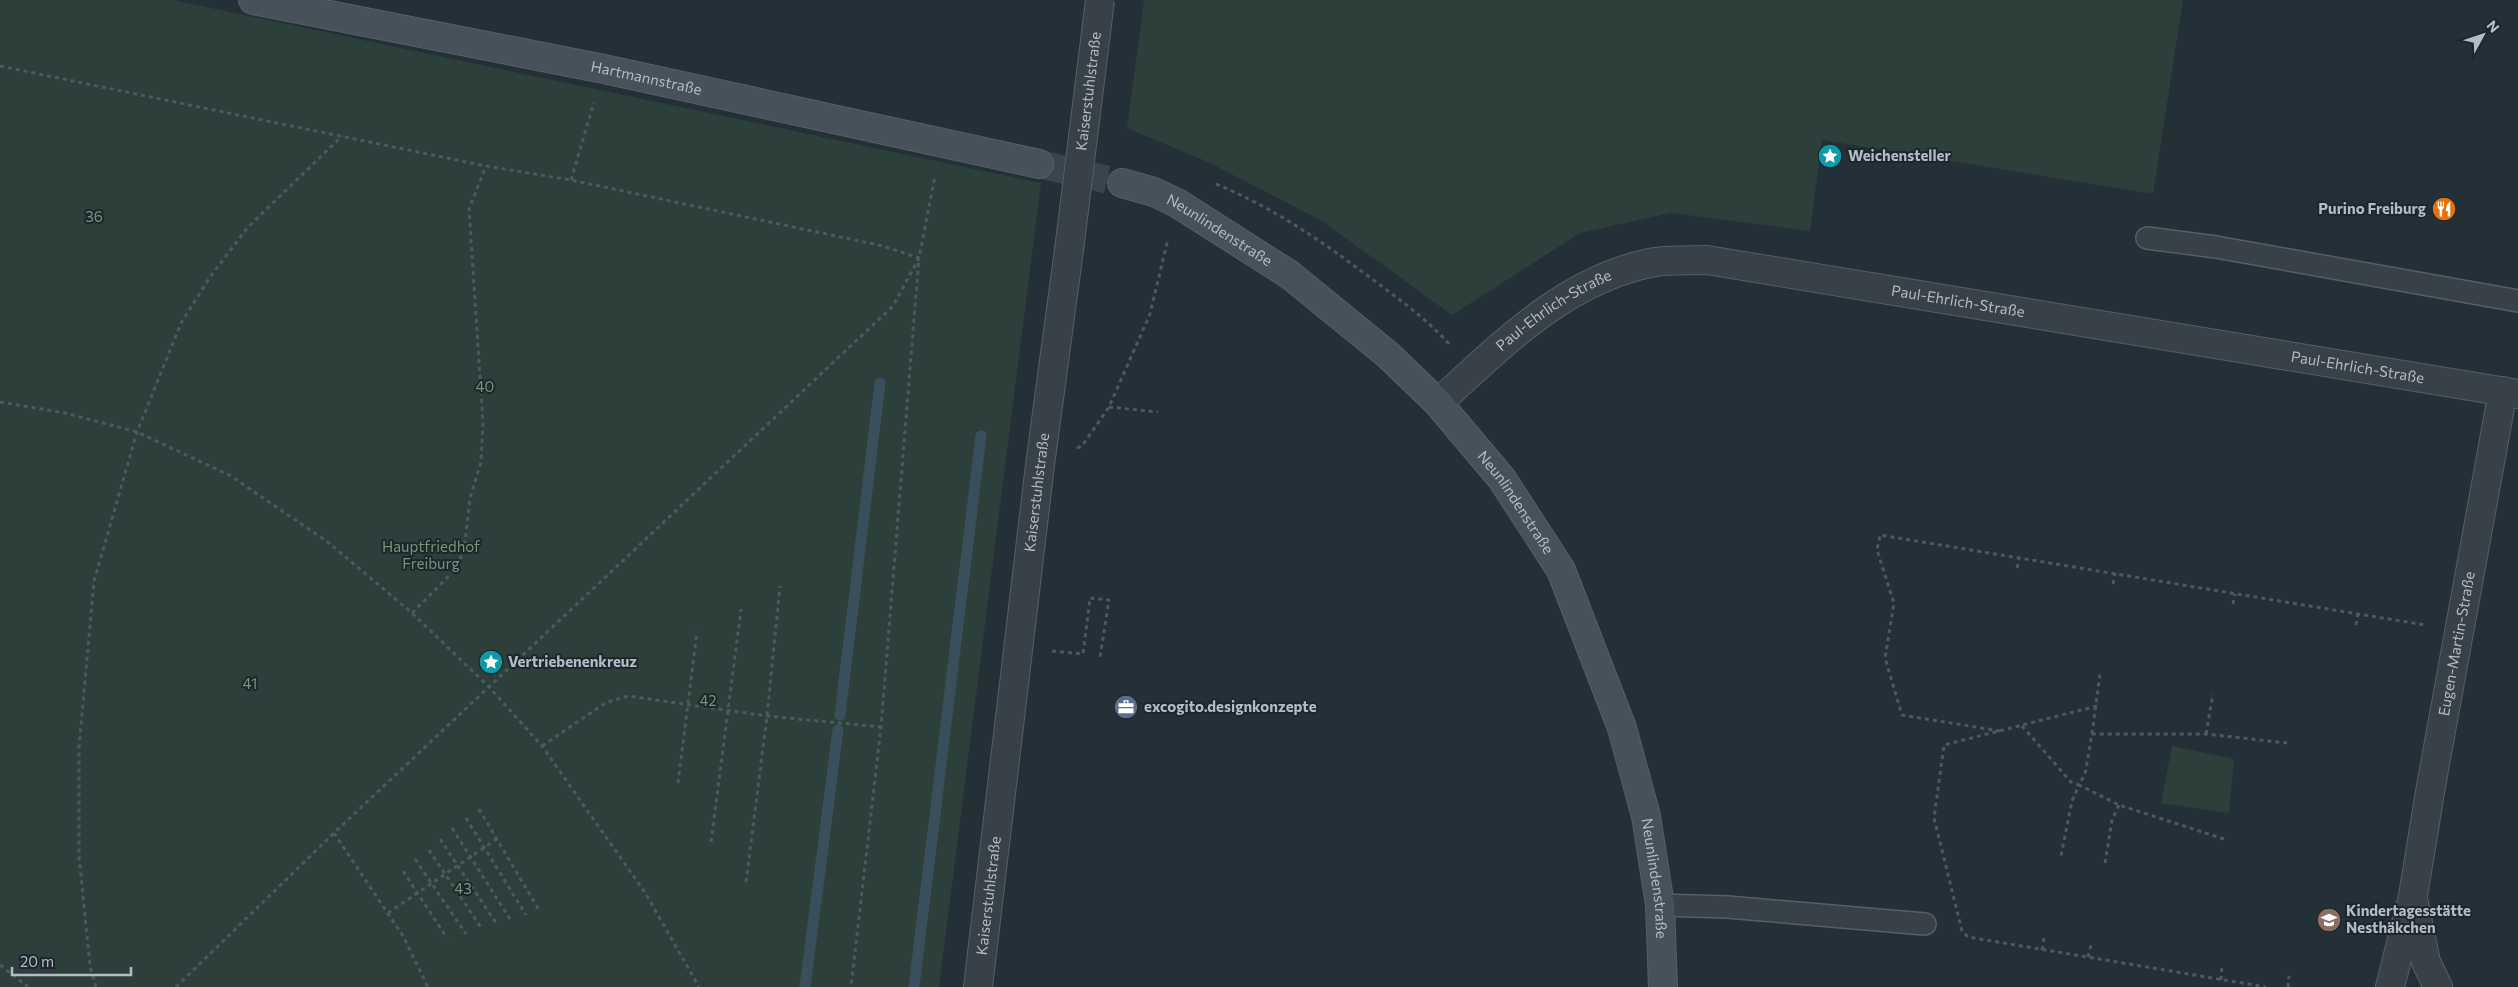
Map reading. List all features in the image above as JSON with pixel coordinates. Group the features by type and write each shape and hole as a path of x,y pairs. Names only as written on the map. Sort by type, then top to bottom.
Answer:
{"street":[{"name":"Hartmannstraße","path":"253,0 604,70 1039,164"},
{"name":"Kaiserstuhlstraße","path":"978,987 1040,465 1100,0"},
{"name":"Neunlindenstraße","path":"1122,183 1154,192 1177,203 1290,275 1388,355 1438,403 1502,480 1561,570 1622,728 1646,816 1660,905 1663,987"},
{"name":"Paul-Ehrlich-Straße","path":"1438,403 1542,311 1600,277 1651,262 1707,260 2510,393"},
{"name":"Eugen-Martin-Straße","path":"2390,987 2413,896 2459,631 2510,393"},
{"name":"Eugen-Martin-Straße","path":"2413,896 2426,962 2438,987"}],"lane":[{"path":"2147,238 2270,256 2518,301"},
{"path":"1660,905 1727,907 1925,924"}],"path":[{"path":"0,66 486,166 571,180 883,246 919,258"},
{"path":"571,180 604,70"},
{"path":"96,987 90,966 79,856 79,748 94,581 136,432 181,323 210,277 248,227 343,136"},
{"path":"851,987 881,727 919,258 943,142"},
{"path":"412,613 451,574 464,552 470,498 481,462 483,423 469,209 486,166"},
{"path":"1040,465 1082,446 1108,407 1150,314 1177,203"},
{"path":"176,987 334,833 892,306 919,258"},
{"path":"0,402 65,413 136,432 231,476 329,543 412,613 489,687 542,746 646,894 698,987"},
{"path":"1108,407 1158,412"},
{"path":"2000,731 1902,715 1885,658 1894,603 1877,550 1880,535 2459,631"},
{"path":"2017,568 2019,558"},
{"path":"2113,584 2115,574"},
{"path":"746,882 767,716 780,586"},
{"path":"2233,604 2235,594"},
{"path":"1049,650 1083,654 1090,598 1109,600 1100,658"},
{"path":"711,842 741,609"},
{"path":"2356,625 2358,614"},
{"path":"678,783 697,632"},
{"path":"2061,856 2072,801 2086,774 2098,706 2100,674"},
{"path":"2206,734 2214,694"},
{"path":"542,746 605,703 628,696 767,716 881,727"},
{"path":"2098,706 1944,746 1934,818 1962,930 1968,937 2266,987"},
{"path":"2022,726 2071,782 2119,805 2224,839"},
{"path":"2092,734 2206,734 2287,743"},
{"path":"2105,863 2112,820 2119,805"},
{"path":"479,808 539,910"},
{"path":"466,818 526,915"},
{"path":"452,828 510,918"},
{"path":"334,833 403,936 428,987"},
{"path":"440,839 496,923"},
{"path":"388,913 497,839"},
{"path":"429,850 482,929"},
{"path":"415,859 466,934"},
{"path":"403,871 448,938"},
{"path":"2042,950 2044,938"},
{"path":"2088,957 2091,945"},
{"path":"0,965 28,987"},
{"path":"2221,980 2222,965"},
{"path":"2288,987 2289,976"}],"green space":[{"name":"Hauptfriedhof Freiburg","path":"0,0 173,0 1041,183 939,987 0,987"},
{"path":"1144,0 2183,0 2153,194 1822,140 1810,231 1671,213 1580,233 1452,315 1322,221 1208,162 1127,128"},
{"path":"2172,746 2234,759 2229,813 2161,803"}],"waterway":[{"path":"840,715 880,383"},
{"path":"914,987 981,436"},
{"path":"805,987 838,730"}],"tunnel":[{"path":"1039,164 1122,183"}],"place":[{"name":"Weichensteller","path":"1830,156"},
{"name":"Purino Freiburg","path":"2444,209"},
{"name":"Vertriebenenkreuz","path":"491,662"},
{"name":"excogito.designkonzepte","path":"1126,707"},
{"name":"Kindertagesstätte Nesthäkchen","path":"2329,920"}],"park label":[{"name":"36","path":"94,217"},
{"name":"40","path":"485,387"},
{"name":"41","path":"250,684"},
{"name":"42","path":"708,701"},
{"name":"43","path":"463,889"}]}
